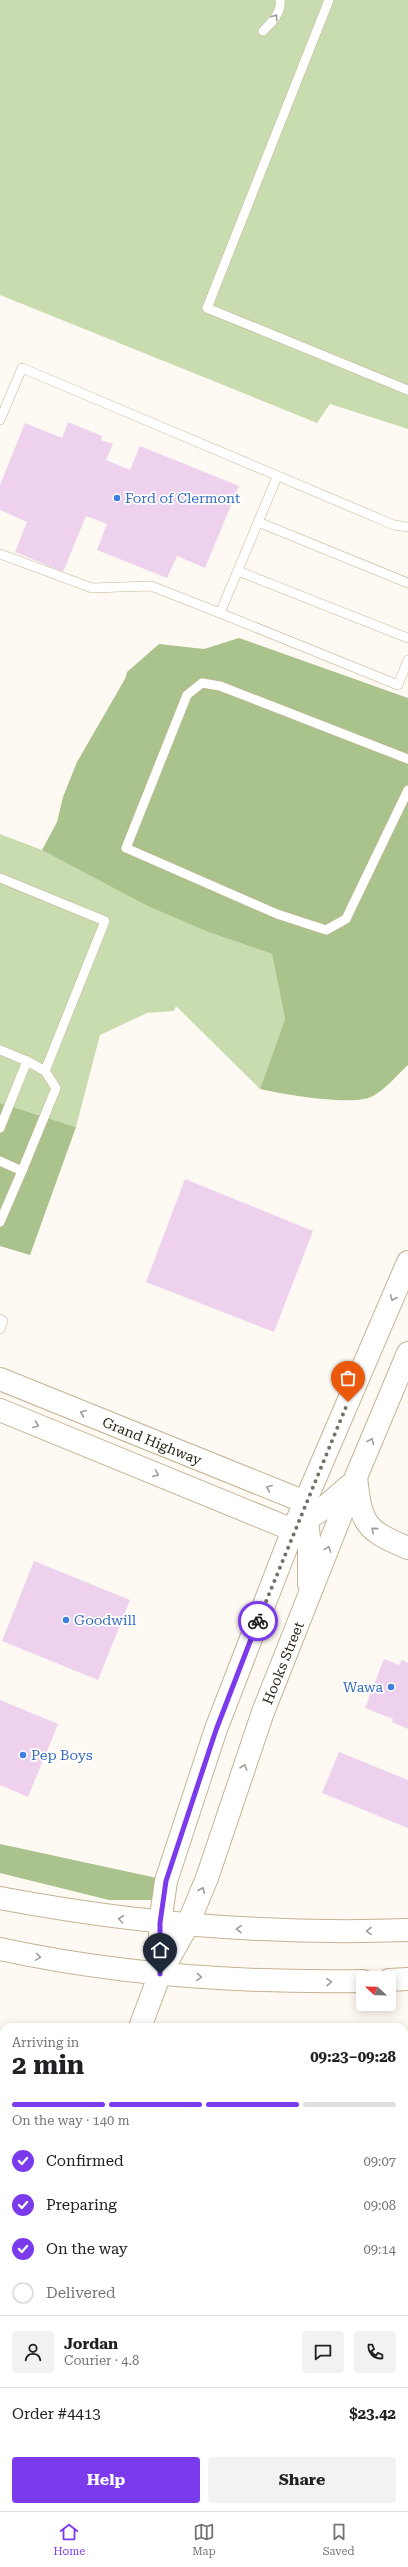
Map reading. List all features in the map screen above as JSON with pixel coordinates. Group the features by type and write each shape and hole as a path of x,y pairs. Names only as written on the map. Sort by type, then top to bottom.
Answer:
{"main road":[{"name":"Hooks Street","path":"160,1974 160,1923 166,1881 216,1730 302,1517 408,1262"},
{"name":"Hooks Street","path":"142,2023 160,1974 187,1926 208,1878 263,1712 356,1477 408,1353"},
{"name":"Grand Highway","path":"0,1379 302,1517"},
{"name":"Grand Highway","path":"0,1410 302,1517"},
{"path":"304,1611 310,1576 302,1517 320,1511 347,1489 356,1477"},
{"path":"356,1477 361,1512 366,1523 379,1535 408,1548"},
{"path":"0,1898 60,1910 187,1926 309,1931 408,1930"},
{"path":"0,1949 160,1974 251,1980 356,1981"},
{"path":"396,1980 408,1979"}],"lane":[{"path":"263,31 273,22 279,11 280,0"},
{"path":"329,0 207,308 408,390"},
{"path":"0,420 22,368 277,477 394,525 408,527"},
{"path":"220,613 277,477"},
{"path":"258,522 408,583"},
{"path":"0,554 92,588 151,586 398,685 408,660"},
{"path":"238,571 408,638"},
{"path":"408,759 220,686 202,683 187,695 126,848 276,914 326,930 346,919 408,790"},
{"path":"0,878 105,921 45,1071"},
{"path":"0,1050 27,1061 45,1071 56,1088 22,1170 3,1206 0,1222"},
{"path":"0,1128 27,1061"},
{"path":"0,1161 22,1170"},
{"path":"0,1319 3,1321 0,1329"}],"green space":[{"path":"0,0 408,0 408,429 330,404 317,423 0,295"},
{"path":"239,638 408,698 408,1065 382,1090 373,1096 364,1099 335,1100 284,1094 260,1089 285,1019 272,954 211,933 148,906 42,850 57,822 63,797 77,762 125,679 127,672 159,644 204,649"},
{"path":"0,834 42,850 211,933 272,954 285,1019 260,1089 176,1006 174,1011 147,1013 100,1035 76,1127 0,1103"},
{"path":"0,1103 76,1127 30,1255 0,1246"},
{"path":"0,1844 157,1878 154,1900 109,1900 0,1873"}],"building":[{"name":"Ford of Clermont","path":"68,422 102,436 101,440 113,444 106,460 130,470 140,446 239,486 205,568 177,556 167,578 97,550 107,524 86,516 63,572 15,552 27,522 0,510 0,485 25,423 62,438"},
{"path":"185,1179 313,1231 274,1332 146,1282"},
{"name":"Goodwill","path":"34,1561 130,1600 98,1680 2,1641"},
{"name":"Wawa","path":"384,1659 399,1665 402,1660 408,1663 408,1729 392,1722 393,1719 365,1708"},
{"name":"Pep Boys","path":"0,1700 58,1724 28,1797 0,1785"},
{"path":"339,1752 408,1780 408,1828 322,1793"}],"way so far":[{"path":"258,1621 294,1530 348,1402"}],"place":[{"name":"Ford of Clermont","path":"117,498"},
{"name":"Goodwill","path":"66,1620"},
{"name":"Wawa","path":"391,1687"},
{"name":"Pep Boys","path":"23,1755"}],"route":[{"path":"160,1974 160,1923 166,1881 216,1730 258,1621"}]}
